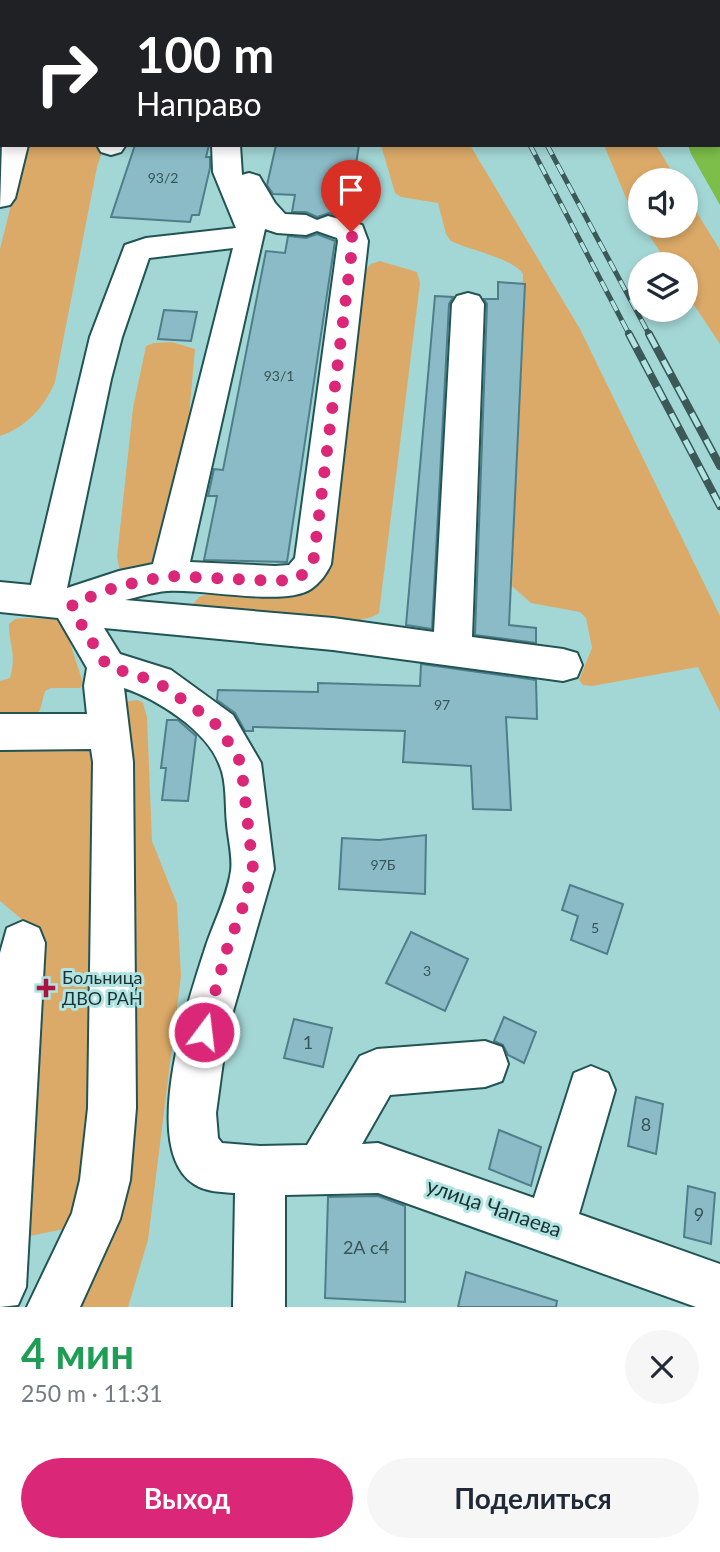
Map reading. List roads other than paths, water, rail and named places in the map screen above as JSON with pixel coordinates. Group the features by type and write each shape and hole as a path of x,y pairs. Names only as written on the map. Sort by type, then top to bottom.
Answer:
{"street":[{"path":"0,198 13,147"},
{"path":"59,602 168,576 275,581 298,579 313,564 353,241 351,232 317,225 277,223 263,208 236,162 225,150"},
{"path":"168,576 252,229 227,177 225,150"},
{"path":"59,602 95,379 106,337 136,252 146,248 251,236"},
{"path":"452,649 468,304"},
{"path":"0,597 59,602 114,615 154,616 452,649 563,665"},
{"path":"53,1307 96,1219 105,1180 112,1108 111,731 104,686 107,666 75,614 59,602"},
{"name":"улица Чапаева","path":"107,666 157,682 206,716 219,727 241,763 253,869 204,1032 192,1113 195,1148 210,1166 260,1171 378,1168 550,1227 720,1290"},
{"path":"0,732 111,731"},
{"path":"0,1287 23,943"},
{"path":"321,1168 377,1073 485,1064"},
{"path":"550,1227 592,1090"},
{"path":"259,1307 260,1171"}],"railway":[{"path":"531,147 630,336"},
{"path":"548,147 650,336"},
{"path":"629,334 720,506"},
{"path":"649,334 720,466"}],"place":[{"name":"Больница ДВО РАН","path":"46,988"}]}
